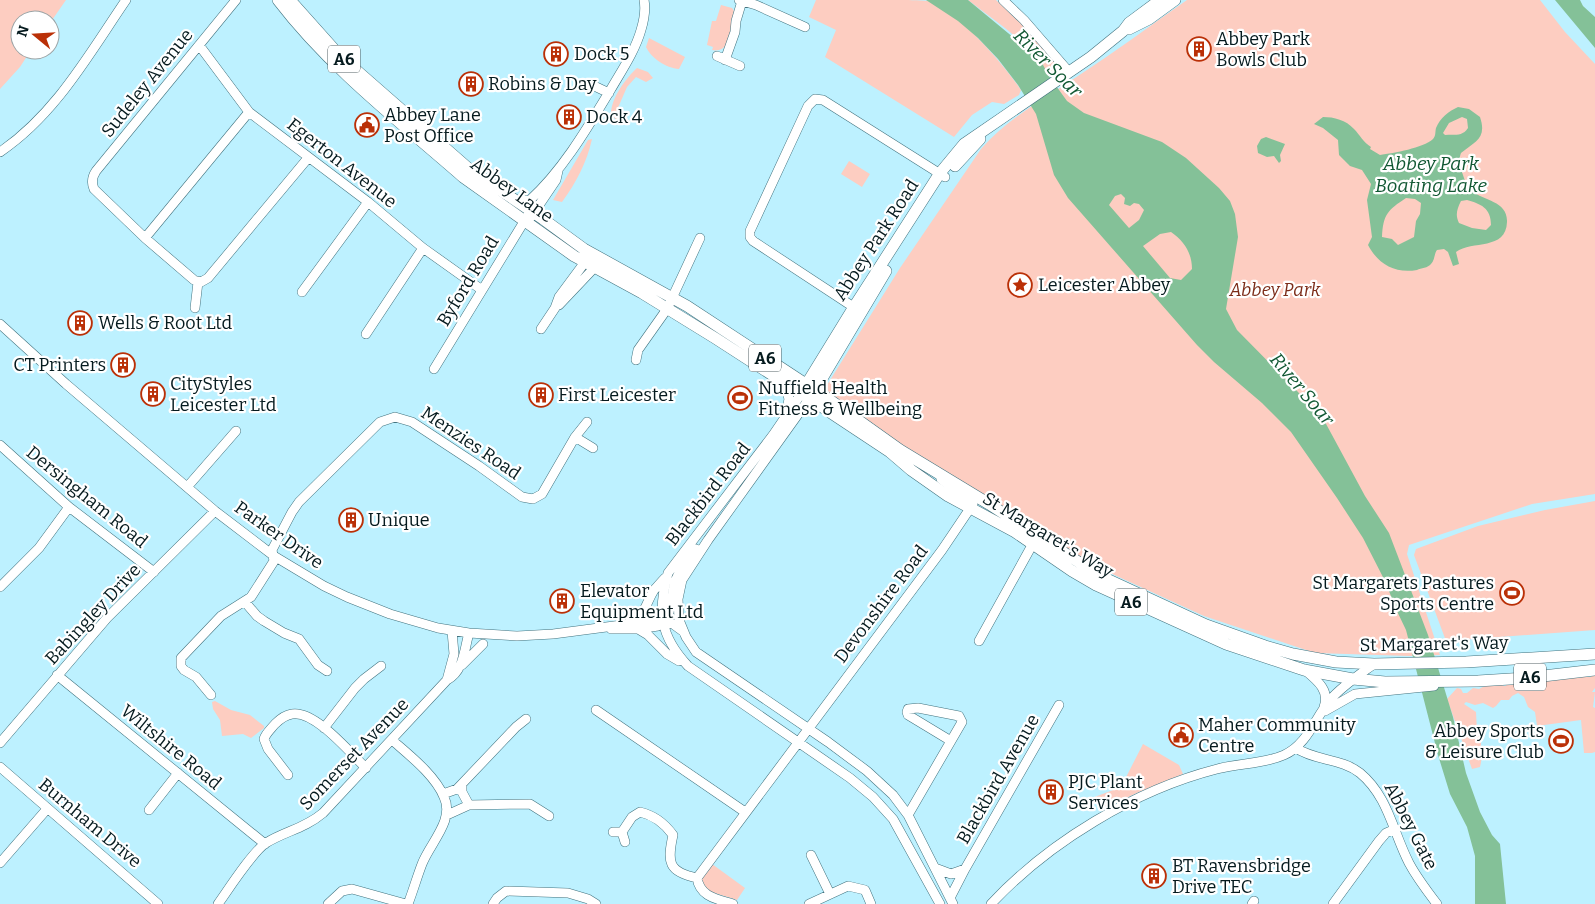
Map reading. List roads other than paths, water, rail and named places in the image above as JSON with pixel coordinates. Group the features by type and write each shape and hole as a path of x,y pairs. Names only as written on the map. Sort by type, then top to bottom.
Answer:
{"main road":[{"name":"Abbey Lane","path":"278,0 297,25 327,57 463,177 530,212 538,228 554,241 590,264 715,338 785,384 808,392"},
{"name":"Abbey Lane","path":"290,0 340,56 469,169 584,249 652,288 673,297 808,392"},
{"name":"Abbey Park Road","path":"808,392 942,175 998,120 1064,76 1123,31 1129,23 1160,2 1175,0"},
{"name":"St Margaret's Way","path":"808,392 978,497 1035,539 1072,571 1114,594 1226,644 1261,657 1304,670 1353,680 1398,686 1526,678 1595,670"},
{"name":"St Margaret's Way","path":"808,392 890,452 931,485 970,508 1035,539 1100,576 1206,625 1265,646 1293,654 1336,662 1374,664 1466,662 1595,654"}],"street":[{"path":"0,152 25,133 49,109 99,42 126,0"},
{"name":"Sudeley Avenue","path":"145,238 94,189 92,180 96,171 236,0"},
{"path":"530,212 609,93 638,40 644,22 644,0"},
{"path":"740,66 721,58 735,32 740,0 756,5 805,27"},
{"path":"1002,0 1024,20 1064,76"},
{"name":"Egerton Avenue","path":"199,45 249,112 368,202 423,248 482,290"},
{"path":"588,83 609,93"},
{"path":"858,309 753,241 749,234 808,106 815,99 823,100 942,175"},
{"path":"249,112 145,238 196,281 205,281 208,278 308,158"},
{"path":"530,212 556,180 558,171"},
{"path":"302,292 368,202"},
{"name":"Byford Road","path":"434,368 530,212"},
{"path":"636,360 638,350 667,309 700,238"},
{"path":"366,334 423,248"},
{"path":"584,249 590,264"},
{"path":"590,264 608,262"},
{"path":"541,329 555,308 578,286 590,264"},
{"path":"195,308 196,281"},
{"name":"Parker Drive","path":"0,324 66,384 188,486 215,511 274,556 324,586 347,597 390,614 452,631 469,633 533,636 652,621 673,624 684,632"},
{"path":"785,384 789,399 786,417"},
{"name":"Blackbird Road","path":"808,392 786,417 668,573 663,592 662,609 667,639 675,652 688,666 850,778 873,797 893,819 940,904"},
{"name":"Blackbird Road","path":"808,392 682,580 678,605 680,620 684,632 696,652 808,728 867,771 893,795 908,815 952,901"},
{"name":"Menzies Road","path":"274,556 272,550 299,502 368,432 384,420 400,418 412,422 480,466 522,497 532,500 542,494 587,422"},
{"path":"188,486 236,431"},
{"path":"576,437 593,448"},
{"name":"Dersingham Road","path":"0,446 69,506 154,572"},
{"path":"929,467 969,502 970,508"},
{"name":"Devonshire Road","path":"808,728 942,550 978,497"},
{"path":"724,500 732,507"},
{"path":"0,587 39,548 69,506"},
{"name":"Babingley Drive","path":"0,743 107,618 215,511"},
{"path":"979,641 1035,539"},
{"name":"Blackbird Road","path":"664,622 670,613 671,596 680,571 699,545 708,540"},
{"path":"211,695 196,677 180,666 181,658 221,616 245,602 263,580 274,561 274,556"},
{"name":"Parker Drive","path":"623,624 638,617 646,608 654,592 668,573"},
{"path":"245,602 264,621 284,633 299,639 318,665 327,671"},
{"name":"Parker Drive","path":"601,627 615,630 638,629 658,626 664,622"},
{"path":"638,629 648,635 667,654 688,666"},
{"name":"Somerset Avenue","path":"447,680 454,654 452,631"},
{"path":"460,667 469,633"},
{"name":"Somerset Avenue","path":"218,904 251,859 265,844 304,827 314,820 483,644"},
{"path":"991,904 1018,878 1066,840 1124,805 1165,786 1217,768 1284,755 1296,748 1330,700 1374,664"},
{"path":"324,728 355,688 381,666"},
{"path":"1304,670 1324,690 1326,701 1322,712"},
{"name":"Wiltshire Road","path":"57,676 265,844"},
{"path":"1322,712 1355,694 1398,686"},
{"name":"Blackbird Avenue","path":"952,901 964,869 1059,705"},
{"path":"908,815 951,741 962,722 958,716 918,708 908,710 908,715 951,741"},
{"path":"596,710 745,812"},
{"path":"288,775 265,744 264,739 265,735 280,719 291,714 304,715 324,728 366,768"},
{"path":"443,794 457,789 516,727 526,719"},
{"path":"697,878 808,728"},
{"path":"328,904 342,891 352,889 407,904 422,862 447,815 443,794 422,767 392,740"},
{"name":"Abbey Gate","path":"1296,748 1310,755 1341,762 1360,773 1373,786 1384,801 1409,863 1438,904"},
{"name":"Burnham Drive","path":"0,767 158,904"},
{"path":"149,810 178,774"},
{"path":"462,784 462,792 469,805"},
{"path":"447,815 469,805 530,804 549,816"},
{"path":"0,863 47,809"},
{"path":"625,842 617,832 640,812 649,814 673,835 669,858 674,869 685,876 697,878"},
{"path":"1333,904 1379,841 1386,833 1395,829"},
{"path":"811,854 830,894"},
{"name":"Blackbird Avenue","path":"935,868 951,874 964,869"},
{"path":"697,878 701,891 708,896 733,904"},
{"path":"810,904 848,886 865,890 871,904"},
{"path":"493,904 506,891 568,893 588,899 596,904"}],"water":[{"path":"926,0 968,0 1042,63 1067,101 1084,113 1162,142 1186,158 1219,188 1230,201 1235,214 1238,237 1226,309 1237,330 1325,422 1365,496 1389,533 1428,635 1453,717 1466,773 1480,812 1492,835 1500,844 1506,904 1475,904 1475,856 1467,827 1450,794 1406,630 1386,583 1363,538 1291,432 1262,403 1197,345 1068,198 1054,175 1036,114 1018,85 998,59 958,21","holes":["1121,194 1125,198 1124,204 1130,206 1134,203 1139,204 1144,210 1139,220 1129,228 1109,205 1115,196","1171,232 1180,239 1191,258 1192,269 1181,280 1170,278 1143,246 1160,234"]},
{"path":"1555,0 1580,0 1583,6 1595,17 1595,48"},
{"name":"Abbey Park Boating Lake","path":"1458,107 1469,109 1480,117 1482,124 1481,134 1475,142 1461,153 1460,167 1465,182 1470,189 1494,202 1504,210 1507,222 1505,231 1495,241 1463,248 1456,252 1459,264 1453,266 1448,252 1444,249 1437,250 1432,262 1426,267 1409,271 1394,269 1382,262 1368,245 1372,237 1367,200 1371,184 1362,170 1350,166 1339,155 1338,140 1323,128 1314,124 1323,117 1344,121 1371,147 1370,149 1380,155 1408,150 1428,142 1434,138 1440,121 1445,115","holes":["1462,117 1467,119 1468,128 1466,131 1458,134 1445,135 1443,133 1449,123","1406,198 1415,199 1421,203 1414,237 1398,245 1392,239 1382,237 1385,218","1467,200 1477,203 1484,208 1489,214 1491,225 1486,230 1472,228 1459,223 1457,212 1461,201"]},
{"path":"1266,137 1285,144 1279,163 1274,156 1267,157 1258,153 1257,146 1261,139"}],"place":[{"name":"Abbey Park Bowls Club","path":"1199,49"},
{"name":"Dock 5","path":"556,54"},
{"name":"Robins & Day","path":"471,84"},
{"name":"Dock 4","path":"569,117"},
{"name":"Abbey Lane Post Office","path":"367,125"},
{"name":"Leicester Abbey","path":"1020,285"},
{"name":"Wells & Root Ltd","path":"80,323"},
{"name":"CT Printers","path":"123,365"},
{"name":"CityStyles Leicester Ltd","path":"153,394"},
{"name":"First Leicester","path":"541,395"},
{"name":"Nuffield Health Fitness & Wellbeing","path":"740,398"},
{"name":"Unique","path":"351,520"},
{"name":"St Margarets Pastures Sports Centre","path":"1512,593"},
{"name":"Elevator Equipment Ltd","path":"562,601"},
{"name":"Maher Community Centre","path":"1181,735"},
{"name":"Abbey Sports & Leisure Club","path":"1561,741"},
{"name":"PJC Plant Services","path":"1051,792"},
{"name":"BT Ravensbridge Drive TEC","path":"1154,876"}],"water label":[{"name":"River Soar","path":"1048,63"},
{"name":"River Soar","path":"1302,389"}],"park label":[{"name":"Abbey Park","path":"1275,290"}]}
